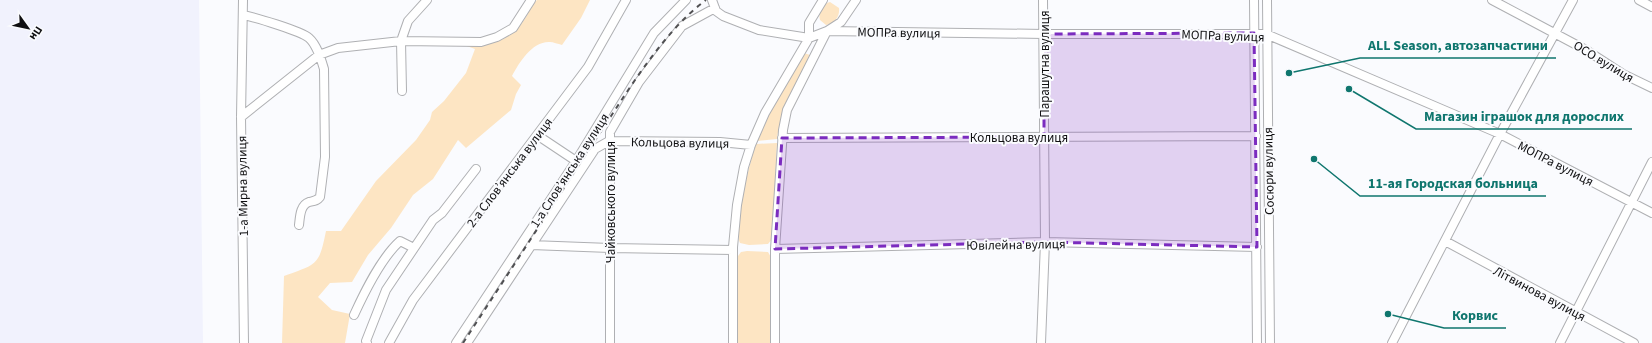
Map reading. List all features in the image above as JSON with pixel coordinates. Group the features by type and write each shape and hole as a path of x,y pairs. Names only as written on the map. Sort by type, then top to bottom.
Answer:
{"street":[{"name":"1-а Мирна вулиця","path":"244,0 241,116 244,343"},
{"path":"402,91 401,41 408,22 427,0"},
{"path":"241,116 319,55 338,48 401,41 481,42 497,37 513,28 531,0"},
{"name":"2-а Слов’янська вулиця","path":"390,343 413,300 457,240 504,181 588,67 626,0"},
{"name":"1-а Слов’янська вулиця","path":"456,343 576,161 654,33 686,0"},
{"path":"733,343 733,250 737,204 744,167 751,145 765,113 809,38 809,23 823,0"},
{"path":"713,4 723,16 759,30 809,38 827,31 841,22 856,0"},
{"name":"Парашутна вулиця","path":"1041,343 1045,242 1043,0"},
{"name":"Сосюри вулиця","path":"1254,0 1259,33 1270,343"},
{"name":"Сосюри вулиця","path":"1257,343 1258,248 1256,136 1259,33 1267,0"},
{"name":"ОСО вулиця","path":"1492,0 1586,50 1624,74 1652,88"},
{"path":"1392,343 1500,134 1573,0"},
{"path":"1639,0 1652,7"},
{"name":"Чайковського вулиця","path":"610,343 610,132 635,89 682,26 713,4"},
{"path":"243,15 257,18 308,38 319,55 324,69 324,167 320,197 317,200 303,206 299,225"},
{"path":"775,343 775,249 782,138 788,110 827,31"},
{"name":"МОПРа вулиця","path":"827,31 1044,34 1259,33 1500,134 1652,213"},
{"path":"537,135 576,161"},
{"name":"Кольцова вулиця","path":"782,138 1256,136"},
{"path":"467,343 595,149 610,141"},
{"name":"Кольцова вулиця","path":"610,141 720,142 751,145"},
{"path":"1560,343 1652,162"},
{"path":"367,343 366,341 386,290 433,220 442,213 476,169"},
{"path":"354,315 364,294 392,247 400,240 414,248"},
{"name":"Ювілейна вулиця","path":"775,249 1045,242 1258,248"},
{"name":"Літвинова вулиця","path":"1445,242 1634,343"},
{"path":"531,244 610,248 733,250"}],"highlighted area":[{"path":"1254,33 1257,247 1045,242 775,249 782,138 1044,137 1044,34"}],"shaded area":[{"path":"0,0 199,0 203,343 0,343"},
{"path":"537,0 590,0 581,18 562,45 551,42 537,45 522,59 512,76 521,85 516,94 511,110 466,148 458,140 433,179 413,195 391,228 368,255 352,282 330,283 318,297 332,310 350,314 345,343 282,343 284,276 304,269 315,262 321,251 326,231 341,231 376,181 416,140 430,120 432,112 444,101 466,73 475,49 461,44 489,44 506,38 520,26 531,6"},
{"path":"830,2 839,8 839,14 832,23 826,25 820,20 821,9"},
{"path":"804,53 810,55 810,58 786,107 777,139 757,141 765,121"},
{"path":"777,143 772,239 768,244 749,245 740,243 738,235 740,210 746,179 756,144"},
{"path":"741,252 768,252 772,259 771,343 737,343 738,256"}],"railway":[{"path":"463,343 658,48 689,14 706,0"}],"place":[{"name":"ALL Season, автозапчастини","path":"1289,73"},
{"name":"Магазин іграшок для дорослих","path":"1349,89"},
{"name":"11-ая Городская больница","path":"1314,159"},
{"name":"Корвис","path":"1388,314"}]}
